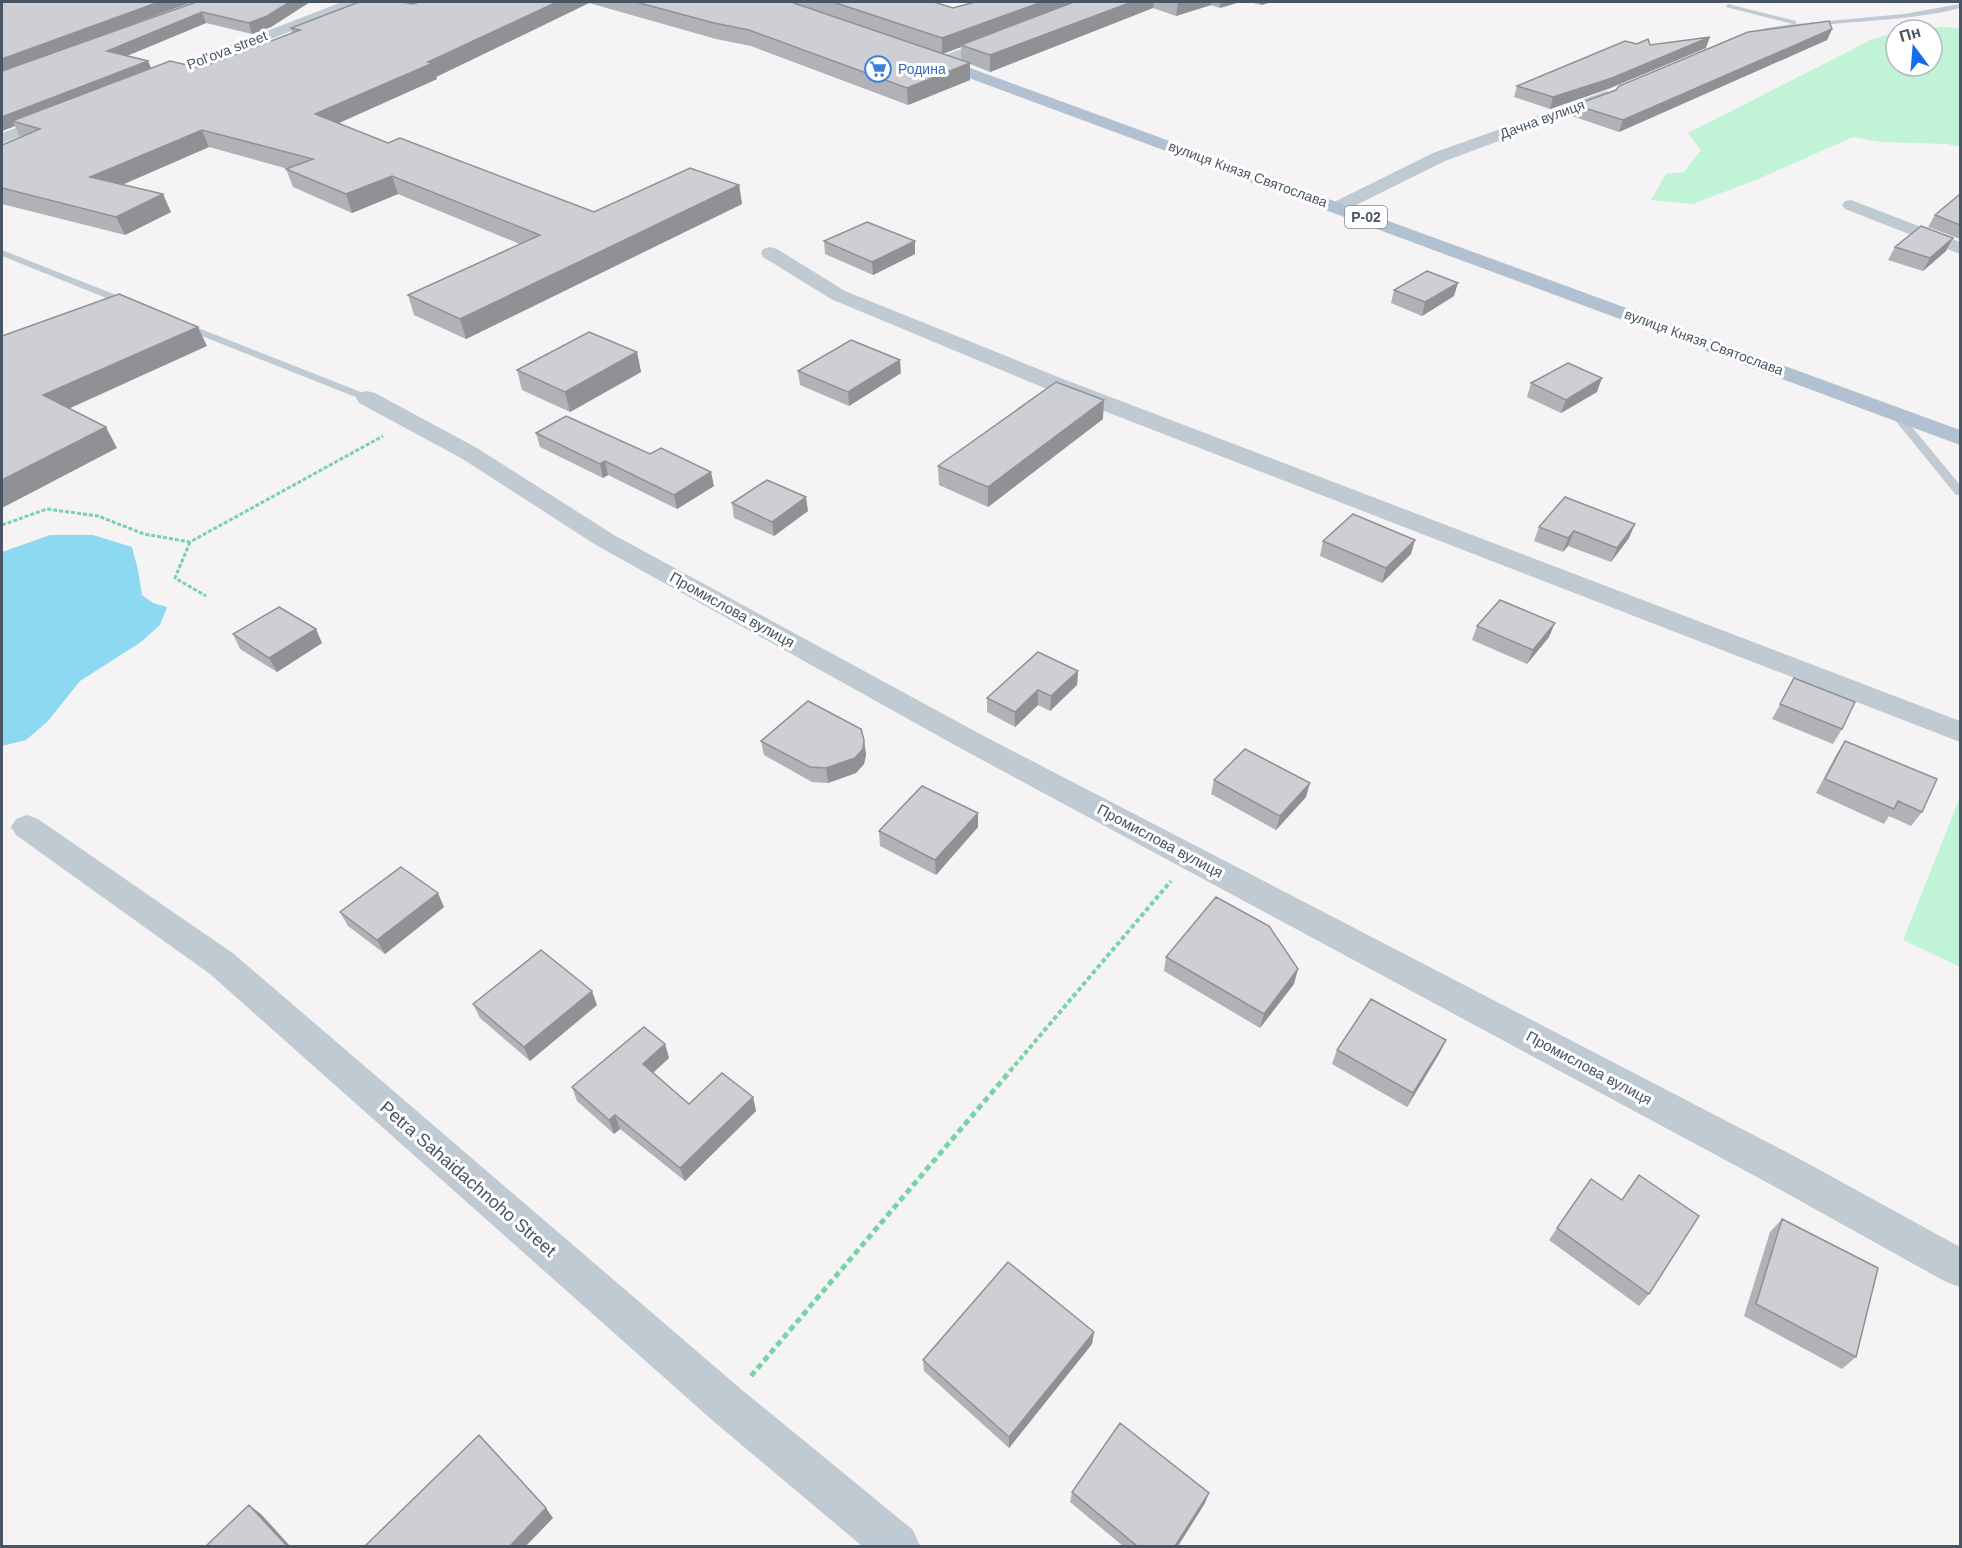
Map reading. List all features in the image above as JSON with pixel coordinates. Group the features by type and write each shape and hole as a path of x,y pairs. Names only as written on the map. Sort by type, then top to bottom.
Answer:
{"main road":[{"name":"вулиця Князя Святослава","path":"908,49 1960,438"}],"street":[{"name":"Pol’ova street","path":"133,87 353,2"},
{"path":"940,62 1014,33"},
{"name":"Дачна вулиця","path":"1338,207 1439,157 1611,94"},
{"path":"2,138 67,113"},
{"path":"1851,205 1960,248"},
{"path":"770,253 838,295 1050,382 1960,732"},
{"name":"Промислова вулиця","path":"367,398 469,453 605,540 970,741 1782,1170 1960,1269"},
{"name":"Petra Sahaidachnoho Street","path":"27,827 222,964 727,1405 897,1546"}],"lane":[{"path":"1728,6 1806,24"},
{"path":"1741,39 1762,30 1940,12 1960,6"},
{"path":"2,253 146,310"},
{"path":"168,319 367,398"},
{"path":"1894,412 1960,492"}],"path":[{"path":"206,596 175,578 190,542 410,421"},
{"path":"2,525 47,508 98,516 144,534 190,542"},
{"path":"727,1405 1191,857"}],"green space":[{"path":"1944,27 1960,28 1960,147 1947,144 1881,142 1853,137 1758,179 1693,204 1651,200 1666,174 1684,172 1701,150 1688,133 1871,40 1884,36 1884,78 1944,78"},
{"path":"1960,797 1960,967 1903,940"}],"water":[{"path":"50,535 93,535 132,547 142,595 153,603 167,607 160,625 141,642 80,681 47,722 26,740 2,746 2,552"}],"building":[{"path":"2,2 159,2 2,59"},
{"path":"196,2 290,2 267,16 249,23 202,12 107,51 148,61 2,117 2,71"},
{"path":"359,2 413,4 419,2 557,2 428,62 433,63 315,114 388,143 400,138 594,212 690,168 739,185 460,319 408,295 540,235 392,176 346,194 286,169 313,159 202,130 90,177 163,194 116,217 2,188 2,145 40,129 12,121 170,61 200,68 300,30 291,28"},
{"path":"636,2 791,2 970,63 907,88 749,30"},
{"path":"833,2 934,2 953,8 975,2 1042,2 942,38"},
{"path":"1074,2 1132,2 990,55 961,45"},
{"path":"1829,21 1832,29 1623,120 1575,105 1616,90 1619,86 1748,32"},
{"path":"1710,37 1612,78 1553,97 1517,86 1625,41 1637,44 1648,39 1650,45"},
{"path":"1960,194 1960,225 1935,215"},
{"path":"867,222 915,241 872,262 824,241"},
{"path":"1921,226 1953,238 1930,258 1895,247"},
{"path":"1427,271 1458,283 1425,302 1394,290"},
{"path":"119,294 198,327 43,395 106,427 2,480 2,336"},
{"path":"589,332 637,352 565,392 517,370"},
{"path":"851,340 900,360 848,392 798,371"},
{"path":"1568,363 1602,378 1566,400 1531,383"},
{"path":"1056,382 1104,400 988,487 938,466"},
{"path":"566,416 650,454 661,448 711,472 674,495 605,461 600,464 536,433"},
{"path":"767,480 806,497 772,522 732,503"},
{"path":"1565,497 1635,524 1617,548 1574,531 1568,538 1539,527"},
{"path":"1353,514 1415,540 1386,568 1323,541"},
{"path":"1500,600 1555,623 1533,650 1477,626"},
{"path":"279,607 316,629 269,658 233,634"},
{"path":"1038,652 1078,671 1051,696 1038,690 1015,712 987,698"},
{"path":"1794,678 1855,702 1842,729 1780,704"},
{"path":"808,701 861,729 864,740 863,749 855,758 826,768 810,767 761,741"},
{"path":"1845,741 1937,779 1922,812 1898,801 1894,809 1825,779"},
{"path":"1245,749 1310,783 1280,816 1214,780"},
{"path":"922,786 978,813 935,860 879,831"},
{"path":"401,867 438,893 377,940 340,912"},
{"path":"1216,897 1269,926 1298,969 1264,1014 1166,957"},
{"path":"541,950 592,991 524,1047 473,1004"},
{"path":"1371,999 1446,1040 1413,1093 1337,1050"},
{"path":"644,1027 665,1044 643,1064 689,1104 722,1073 753,1097 680,1168 615,1115 609,1120 572,1087"},
{"path":"1639,1175 1699,1216 1649,1294 1557,1228 1591,1179 1622,1200"},
{"path":"1782,1219 1878,1268 1856,1357 1756,1304"},
{"path":"1008,1262 1094,1332 1009,1437 923,1360"},
{"path":"1120,1423 1209,1493 1175,1546 1137,1546 1072,1492"},
{"path":"479,1435 546,1508 510,1546 365,1546"},
{"path":"249,1505 287,1546 206,1546"}],"place":[{"name":"Родина","path":"878,69"}]}
